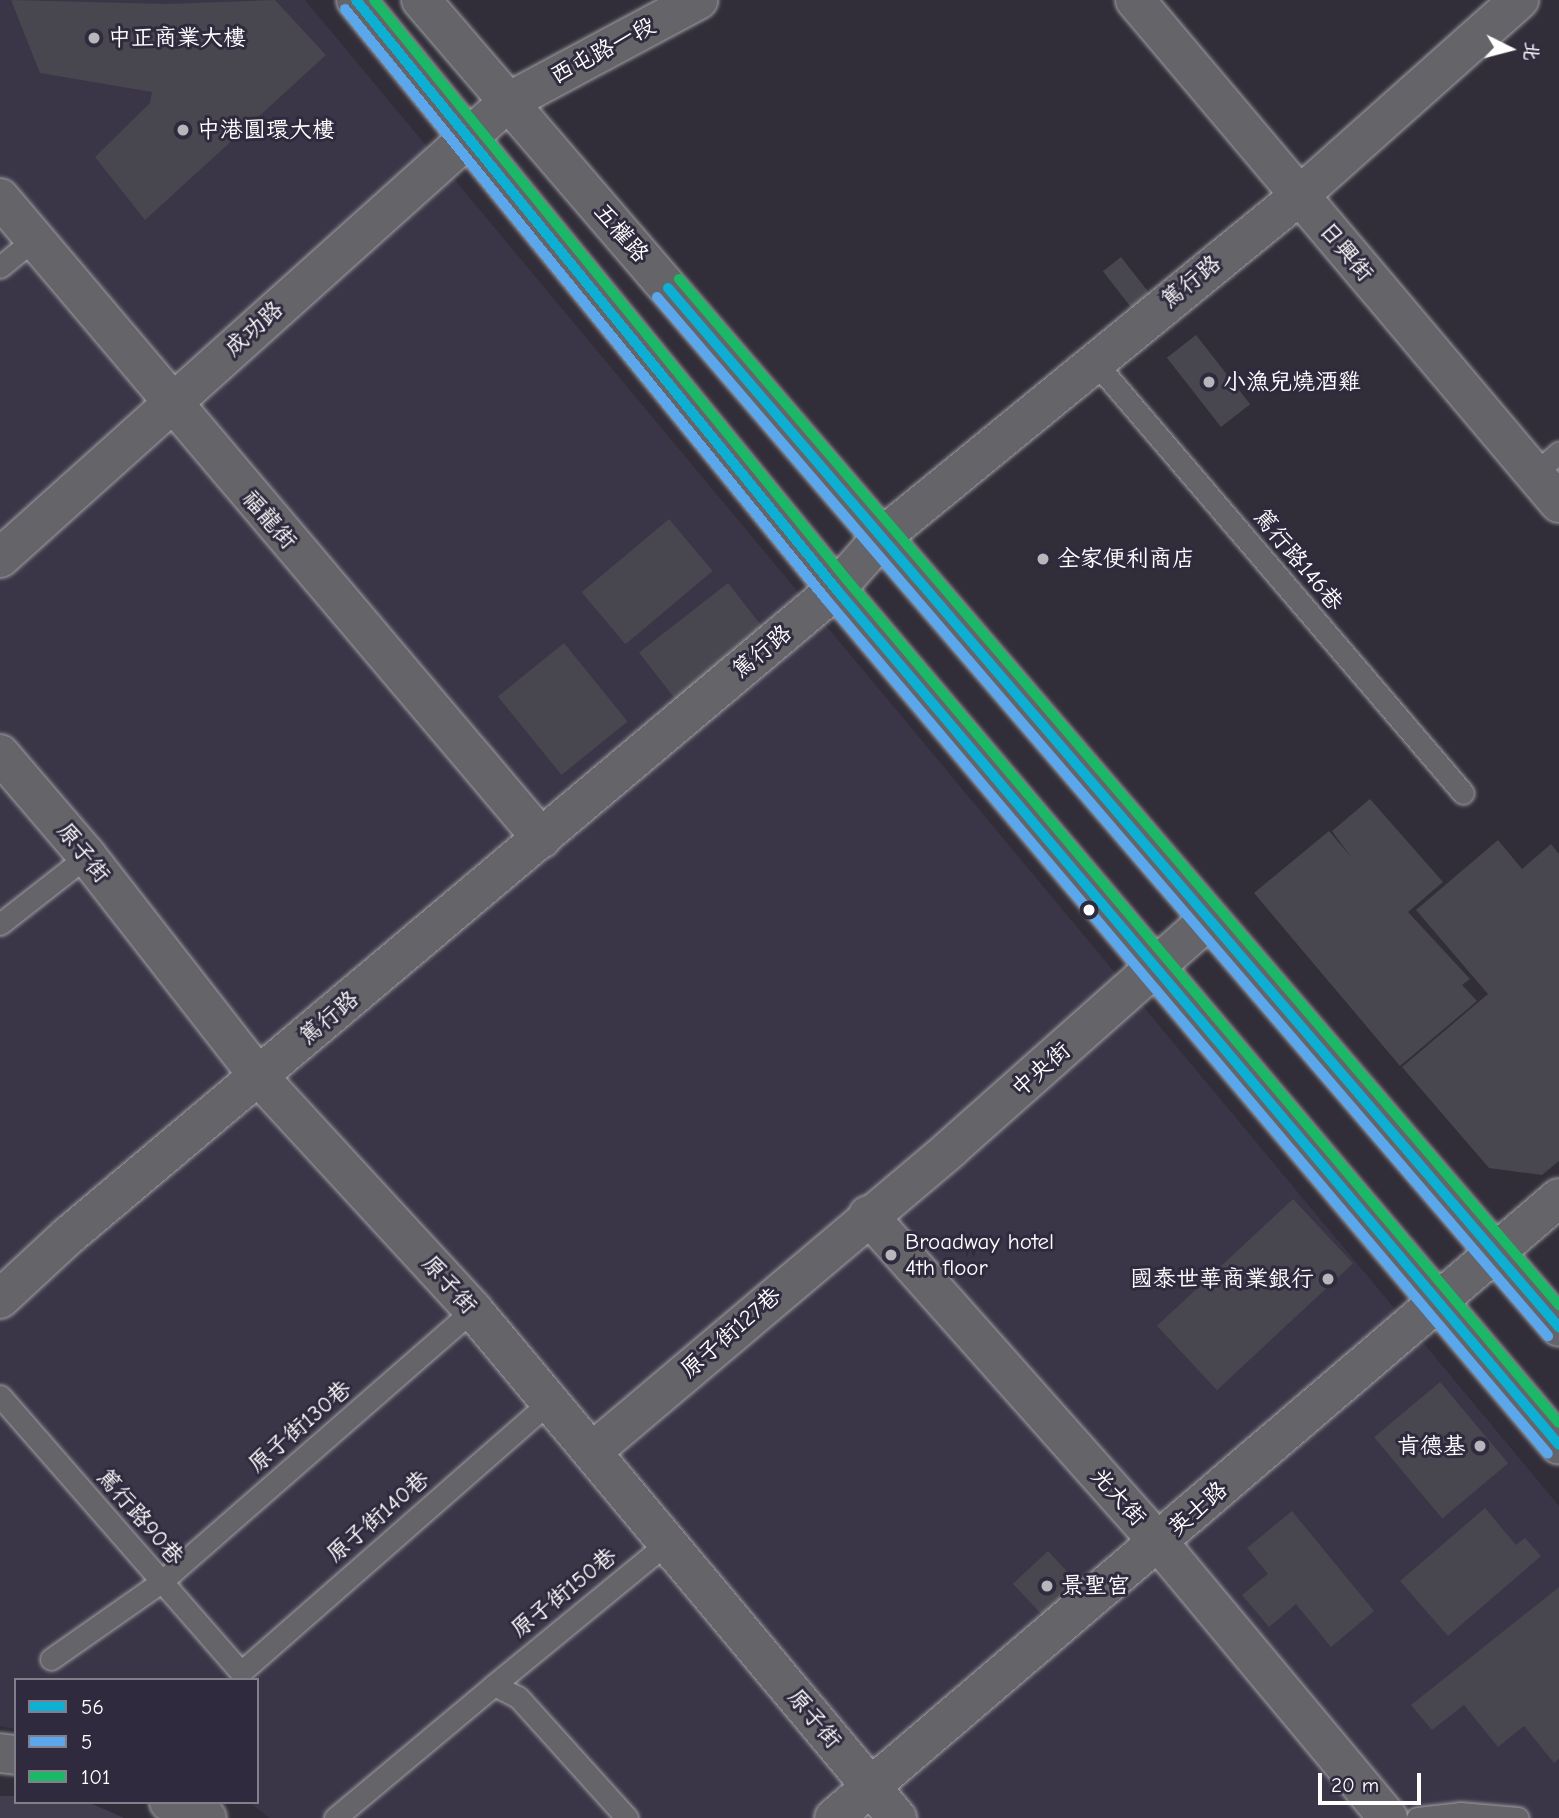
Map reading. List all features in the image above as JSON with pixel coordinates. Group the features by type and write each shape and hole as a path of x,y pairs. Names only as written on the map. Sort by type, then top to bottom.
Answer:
{"street":[{"path":"356,0 836,589 1559,1445"},
{"name":"五權路","path":"421,0 1559,1327"},
{"name":"西屯路一段","path":"508,102 698,0"},
{"name":"日興街","path":"1135,0 1298,196 1547,463 1559,503"},
{"name":"篤行路","path":"0,1299 836,589 882,537 1298,196 1519,0"},
{"name":"成功路","path":"0,558 508,102"},
{"name":"福龍街","path":"0,198 170,404 542,839"},
{"name":"原子街","path":"0,754 88,856 259,1077 473,1310 897,1818"},
{"name":"中央街","path":"868,1215 1158,968 1209,919"},
{"name":"英士路","path":"834,1818 1159,1543 1559,1198"},
{"name":"原子街127巷","path":"593,1451 868,1215"},
{"name":"光大街","path":"868,1215 1159,1543 1388,1818"},
{"path":"174,1804 206,1818"}],"lane":[{"path":"0,267 34,239"},
{"name":"篤行路146巷","path":"1094,361 1463,793"},
{"path":"0,924 88,856"},
{"name":"原子街130巷","path":"51,1659 160,1582 473,1310"},
{"name":"篤行路90巷","path":"0,1396 241,1672"},
{"name":"原子街140巷","path":"241,1672 549,1402"},
{"name":"原子街150巷","path":"335,1818 668,1542"},
{"path":"494,1685 518,1698 627,1818"},
{"path":"1417,1818 1460,1813 1518,1818"}],"shaded area":[{"path":"0,0 305,0 1559,1506 1559,1818 269,1818 252,1804 259,1804 259,1678 14,1678 14,1729 0,1726"},
{"path":"0,1796 14,1796 14,1804 92,1804 124,1818 0,1818"}],"building":[{"name":"中港圓環大樓","path":"11,0 167,4 275,0 326,55 145,220 95,157 150,103 152,92 40,73"},
{"path":"1121,257 1154,299 1136,313 1103,271"},
{"name":"小漁兒燒酒雞","path":"1196,335 1250,404 1221,427 1167,358"},
{"path":"669,519 713,571 625,644 582,592"},
{"path":"728,583 770,637 681,706 639,653"},
{"path":"564,643 628,721 562,775 498,696"},
{"path":"1370,799 1443,882 1408,912 1470,979 1462,985 1477,1001 1400,1066 1254,893 1329,831 1351,857 1332,831"},
{"path":"1498,840 1522,869 1551,844 1559,854 1559,1161 1542,1175 1489,1168 1402,1067 1488,994 1416,910"},
{"path":"1293,1199 1353,1263 1217,1390 1157,1326"},
{"path":"1440,1382 1508,1463 1442,1518 1374,1437"},
{"path":"1485,1508 1516,1545 1525,1538 1541,1556 1448,1636 1400,1581"},
{"path":"1292,1511 1374,1611 1331,1647 1296,1604 1269,1627 1242,1595 1268,1574 1247,1548"},
{"name":"景聖宮","path":"1048,1551 1082,1588 1047,1620 1013,1584"},
{"path":"1559,1587 1559,1759 1554,1763 1524,1726 1498,1747 1464,1705 1432,1730 1411,1705"}],"transit line":[{"name":"56","path":"356,0 836,589 1559,1445"},
{"name":"101","path":"374,0 847,580 1559,1423"},
{"name":"5","path":"345,9 825,598 1548,1454"},
{"name":"101","path":"679,279 1559,1305"},
{"name":"56","path":"668,288 1559,1327"},
{"name":"5","path":"657,297 1548,1336"}],"place":[{"name":"中正商業大樓","path":"94,38"},
{"name":"中港圓環大樓","path":"183,130"},
{"name":"小漁兒燒酒雞","path":"1209,382"},
{"name":"全家便利商店","path":"1043,559"},
{"name":"Broadway hotel 4th floor","path":"891,1255"},
{"name":"國泰世華商業銀行","path":"1328,1279"},
{"name":"肯德基","path":"1480,1446"},
{"name":"景聖宮","path":"1047,1586"}]}
